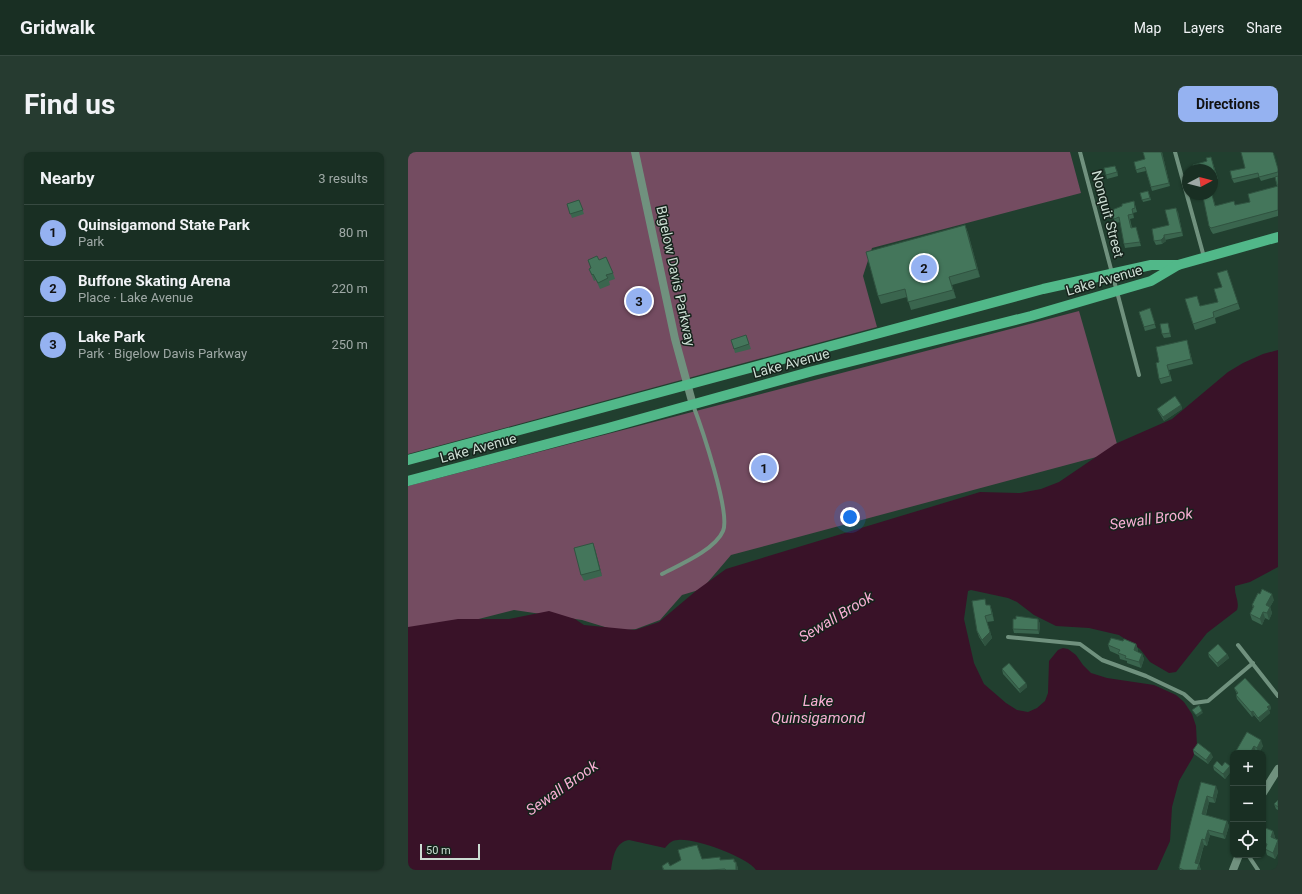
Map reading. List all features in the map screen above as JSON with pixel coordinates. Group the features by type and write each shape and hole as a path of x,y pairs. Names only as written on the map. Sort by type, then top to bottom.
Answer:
{"main road":[{"name":"Bigelow Davis Parkway","path":"635,152 687,386 693,405"},
{"name":"Lake Avenue","path":"408,481 693,405 813,371 1031,316 1151,281 1178,265 1278,237"},
{"name":"Lake Avenue","path":"408,460 1014,297 1152,265 1178,265"},
{"path":"1266,788 1278,769"},
{"path":"1233,870 1238,858"}],"street":[{"name":"Nonquit Street","path":"1080,152 1139,375"},
{"path":"1175,152 1204,257"},
{"path":"662,574 694,557 715,542 723,532 725,523 722,503 703,434 693,405"},
{"path":"1008,637 1080,644 1102,660 1146,676 1184,694 1194,702 1208,701 1252,663"},
{"path":"1238,645 1278,696"},
{"path":"1250,858 1258,870"}],"shaded area":[{"path":"408,152 1070,152 1081,193 872,248 863,276 877,327 408,454"},
{"path":"1079,311 1119,451 731,555 702,589 682,595 660,620 636,629 618,631 582,620 514,610 408,637 408,486"}],"water":[{"name":"Lake Quinsigamond","path":"1278,350 1278,567 1250,582 1235,586 1238,604 1237,610 1207,633 1176,672 1169,673 1150,662 1140,649 1119,635 1089,628 1056,626 1034,615 1017,602 1008,598 971,590 968,591 964,619 974,663 984,684 1006,703 1017,710 1028,712 1037,708 1045,701 1048,693 1049,661 1058,650 1063,648 1068,649 1076,655 1091,673 1107,678 1154,685 1176,695 1184,702 1192,714 1196,726 1197,746 1193,757 1179,781 1172,807 1170,841 1157,870 756,870 751,865 732,854 696,842 676,840 671,842 665,848 629,840 624,841 618,847 614,855 611,870 408,870 408,627 458,619 509,619 549,611 575,619 584,625 635,630 659,622 697,590 726,569 980,492 1020,493 1041,489 1059,482 1115,444 1172,419 1228,372 1263,354"}],"building":[{"path":"1143,152 1161,152 1169,183 1151,187 1145,167 1136,170 1134,162 1145,159"},
{"path":"1241,152 1273,152 1278,172 1259,177 1258,173 1232,179 1230,171 1245,168"},
{"path":"1211,157 1213,164 1196,164 1207,161 1206,158"},
{"path":"1115,166 1117,172 1106,175 1104,168"},
{"path":"1278,176 1278,185 1277,185 1275,177"},
{"path":"1278,186 1278,210 1211,228 1209,226 1204,200 1213,200 1215,206 1234,201 1235,205 1250,202 1248,194"},
{"path":"1148,191 1150,198 1142,200 1140,193"},
{"path":"579,200 583,210 570,214 567,204"},
{"path":"1134,201 1135,208 1132,209 1133,214 1128,215 1131,228 1136,227 1140,242 1124,244 1119,217 1114,219 1112,210 1122,206 1122,204"},
{"path":"1176,208 1182,232 1164,235 1161,240 1154,241 1152,229 1169,225 1165,210"},
{"path":"965,225 977,269 949,277 953,290 908,302 905,289 878,296 866,252"},
{"path":"597,256 599,260 606,257 613,273 606,275 608,278 598,283 589,269 591,268 588,260"},
{"path":"1227,270 1238,303 1213,312 1214,317 1193,324 1185,299 1197,296 1200,306 1218,302 1214,289 1222,287 1217,273"},
{"path":"1150,308 1155,324 1144,327 1139,312"},
{"path":"1168,323 1170,333 1162,334 1160,324"},
{"path":"746,335 749,344 734,349 731,340"},
{"path":"1187,340 1191,359 1167,365 1170,376 1159,379 1156,363 1159,362 1156,347"},
{"path":"1175,396 1181,405 1163,417 1157,409"},
{"path":"593,543 600,570 581,575 574,548"},
{"path":"1262,589 1272,594 1266,605 1270,607 1267,613 1263,612 1260,619 1250,614 1254,606 1252,605 1258,593 1260,594"},
{"path":"985,599 986,605 990,605 992,614 985,616 990,632 982,640 977,631 972,601"},
{"path":"1016,616 1038,619 1038,630 1013,629 1013,619 1016,619"},
{"path":"1111,638 1123,641 1124,639 1136,644 1134,650 1142,654 1139,662 1125,658 1126,656 1118,653 1120,650 1108,645"},
{"path":"1218,644 1227,654 1217,663 1208,653"},
{"path":"1009,663 1026,683 1019,689 1002,669"},
{"path":"1245,678 1270,705 1267,707 1269,709 1258,718 1253,711 1251,712 1236,695 1238,693 1234,688"},
{"path":"1199,705 1202,711 1196,715 1192,710"},
{"path":"1247,732 1261,740 1257,748 1254,746 1252,750 1237,750"},
{"path":"1198,743 1211,753 1206,760 1193,750"},
{"path":"1217,761 1222,766 1225,762 1230,766 1223,774 1213,766"},
{"path":"1201,782 1216,786 1213,798 1207,796 1202,814 1227,821 1223,834 1208,830 1205,840 1202,839 1195,863 1199,864 1197,870 1184,870 1179,868"},
{"path":"1278,800 1278,807 1274,804"},
{"path":"1266,828 1273,831 1271,837 1278,840 1273,853 1266,850"},
{"path":"697,845 702,859 720,857 720,860 734,859 734,862 736,862 736,870 664,870 662,866 668,862 670,866 681,860 678,850"}],"place":[{"name":"Buffone Skating Arena","path":"924,268"},
{"name":"Lake Park","path":"639,301"},
{"name":"Quinsigamond State Park","path":"764,468"}],"water label":[{"name":"Sewall Brook","path":"1151,519"},
{"name":"Sewall Brook","path":"836,617"},
{"name":"Sewall Brook","path":"562,788"}]}
